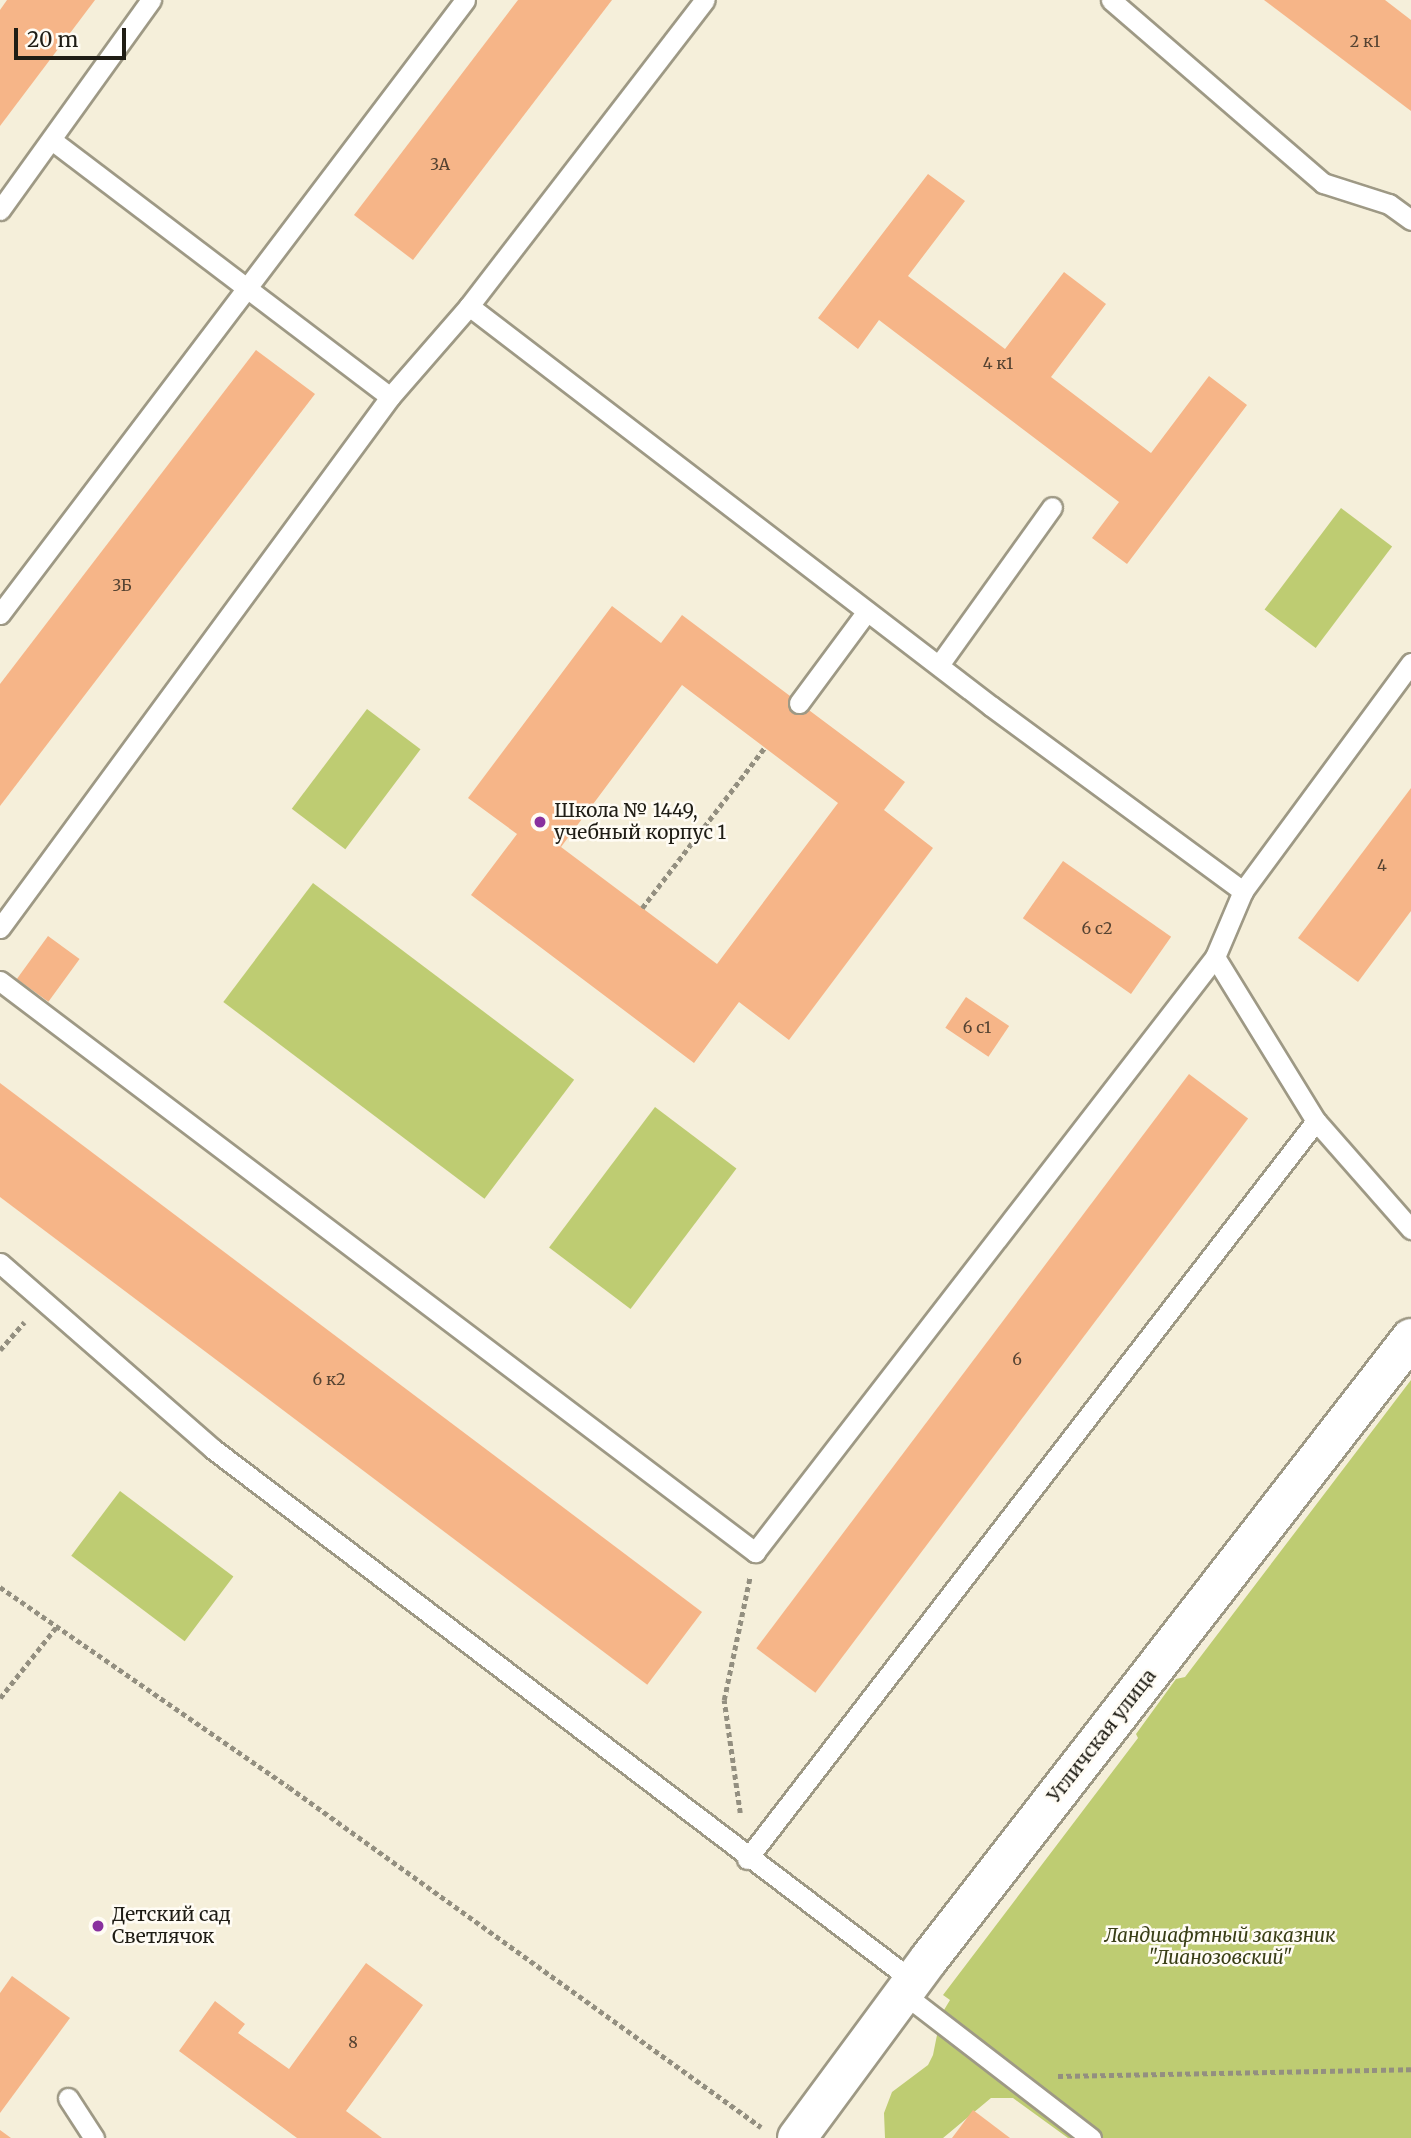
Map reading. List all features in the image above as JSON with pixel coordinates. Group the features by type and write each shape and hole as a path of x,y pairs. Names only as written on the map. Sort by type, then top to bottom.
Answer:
{"street":[{"name":"Угличская улица","path":"781,2134 908,1987 1411,1338"}],"lane":[{"path":"0,210 53,141 151,0"},
{"path":"0,614 249,290 465,0"},
{"path":"0,929 390,397 469,306 705,0"},
{"path":"1111,0 1323,183 1389,204 1411,220"},
{"path":"53,141 390,397"},
{"path":"469,306 867,611 1243,891"},
{"path":"939,665 1052,507"},
{"path":"799,703 867,611"},
{"path":"0,981 755,1552 1216,957 1243,891 1411,663"},
{"path":"1216,957 1316,1121 1411,1230"},
{"path":"747,1858 1316,1121"},
{"path":"0,1263 213,1449 747,1858 908,1987 1012,2077 1091,2138"},
{"path":"68,2098 94,2138"}],"path":[{"path":"642,908 765,747"},
{"path":"0,1350 43,1301"},
{"path":"747,1858 724,1700 755,1552"},
{"path":"0,1587 781,2134"},
{"path":"0,1698 57,1626"},
{"path":"1012,2077 1411,2069"}],"green space":[{"path":"1341,508 1392,547 1316,648 1265,609"},
{"path":"367,709 421,749 345,849 292,809"},
{"path":"313,883 574,1080 484,1199 223,1002"},
{"path":"655,1107 736,1168 631,1309 549,1248"},
{"name":"Ландшафтный заказник \"Лианозовский\"","path":"1411,1380 1411,2138 1068,2138 1013,2098 991,2098 943,2138 885,2138 884,2113 892,2092 928,2065 933,2055 941,2015 950,2000 943,1995 1138,1738 1136,1734 1176,1679 1185,1677"},
{"path":"120,1491 233,1576 185,1641 71,1556"}],"building":[{"path":"7,0 95,0 0,126 0,10"},
{"path":"518,0 612,0 413,260 354,215"},
{"path":"1264,0 1385,0 1411,20 1411,111"},
{"path":"928,174 965,201 908,276 1005,349 1064,272 1106,304 1051,377 1151,453 1209,376 1247,405 1127,564 1092,538 1119,502 879,320 858,349 818,318"},
{"path":"256,350 315,394 0,806 0,684"},
{"name":"Школа № 1449, учебный корпус 1","path":"612,606 661,643 682,615 905,782 884,810 933,848 789,1040 739,1002 694,1063 471,895 517,834 468,798","holes":["682,685 838,803 717,964 561,847"]},
{"path":"1411,788 1411,911 1358,982 1298,938"},
{"path":"1063,861 1171,937 1131,994 1023,918"},
{"path":"48,936 80,959 48,1002 17,979"},
{"path":"966,997 1009,1026 988,1057 945,1028"},
{"path":"1189,1074 1248,1119 815,1693 756,1648"},
{"path":"0,1083 702,1612 647,1685 0,1197"},
{"path":"366,1963 423,2005 346,2111 382,2138 297,2138 179,2051 215,2001 245,2024 238,2033 289,2069"},
{"path":"12,1976 70,2018 0,2113 0,1993"},
{"path":"973,2110 1010,2138 952,2138"},
{"path":"0,2130 11,2138 0,2138"}],"place":[{"name":"Школа № 1449, учебный корпус 1","path":"540,822"},
{"name":"Детский сад Светлячок","path":"98,1926"}]}
